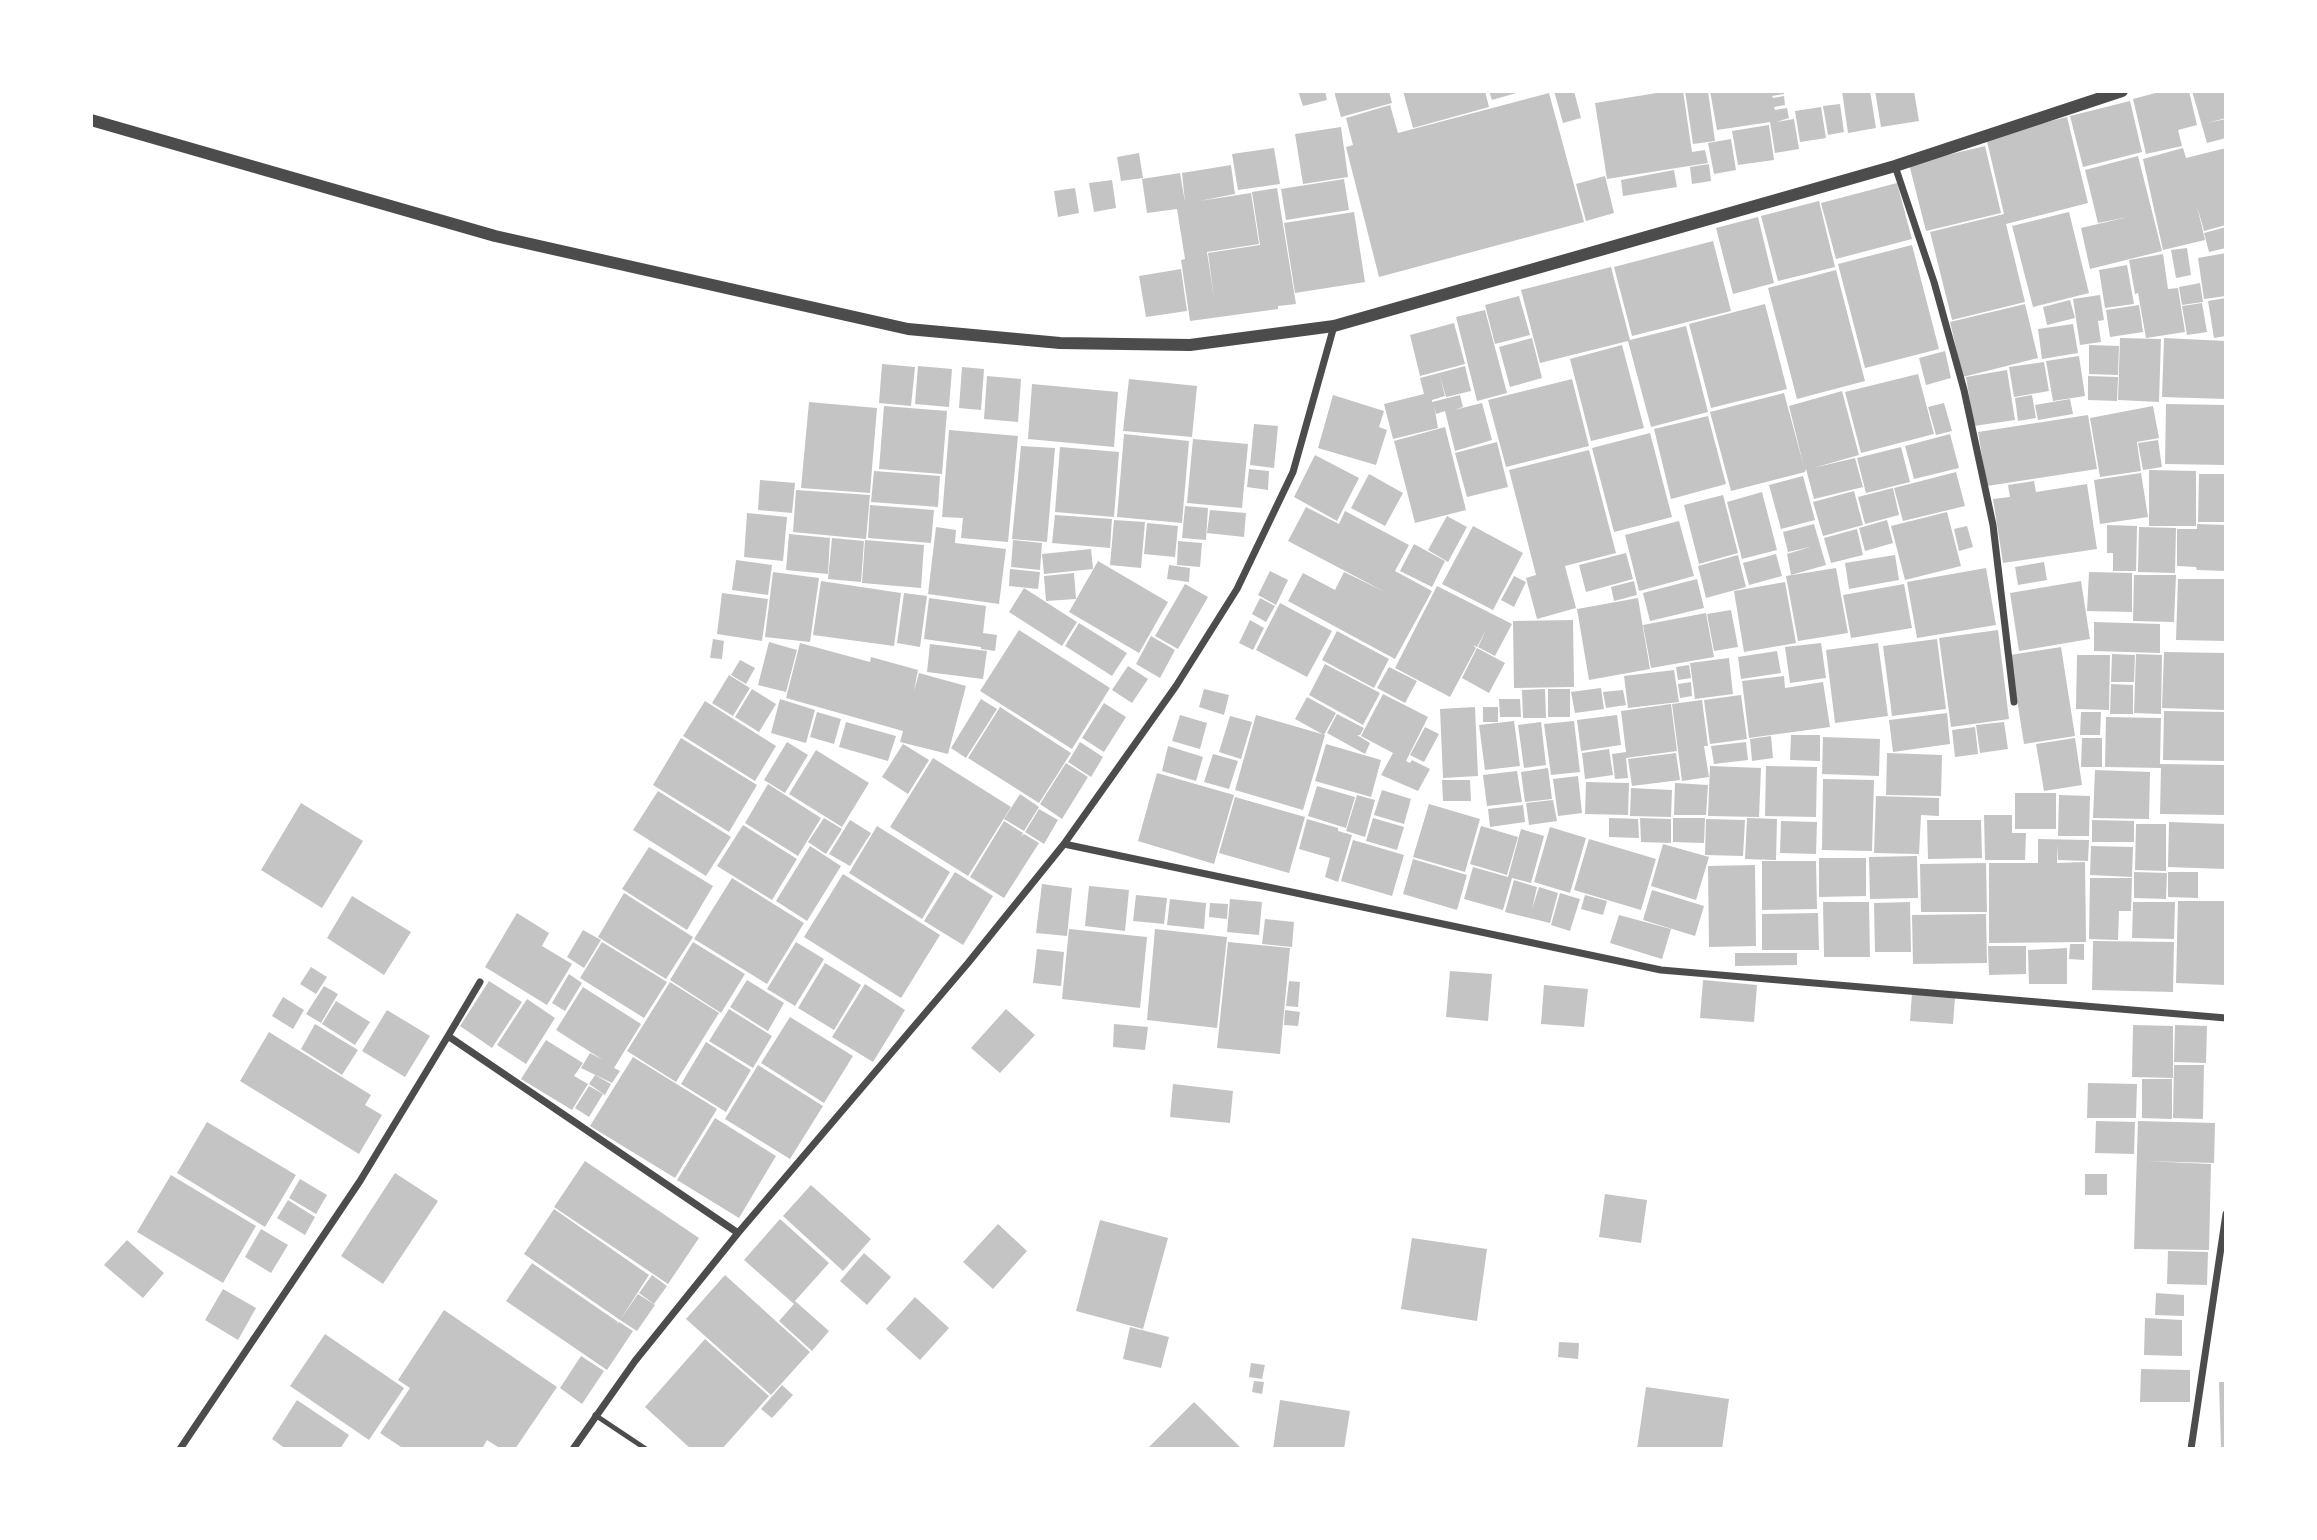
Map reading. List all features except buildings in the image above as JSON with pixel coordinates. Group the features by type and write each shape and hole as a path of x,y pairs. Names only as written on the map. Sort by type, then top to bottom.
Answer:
{"street":[{"path":"91,120 495,236 908,329 1059,343 1190,345 1334,327 1895,166 2122,91"},
{"path":"1895,166 1934,282 1964,390 1993,525 2014,702"},
{"path":"573,1449 635,1361 738,1233 968,963 1064,844 1177,686 1237,589 1293,472 1334,327"},
{"path":"1064,844 1661,970 2226,1018"},
{"path":"180,1449 360,1181 480,982"},
{"path":"448,1036 738,1233"},
{"path":"2191,1449 2226,1214"}],"lane":[{"path":"595,1415 646,1449"}]}
